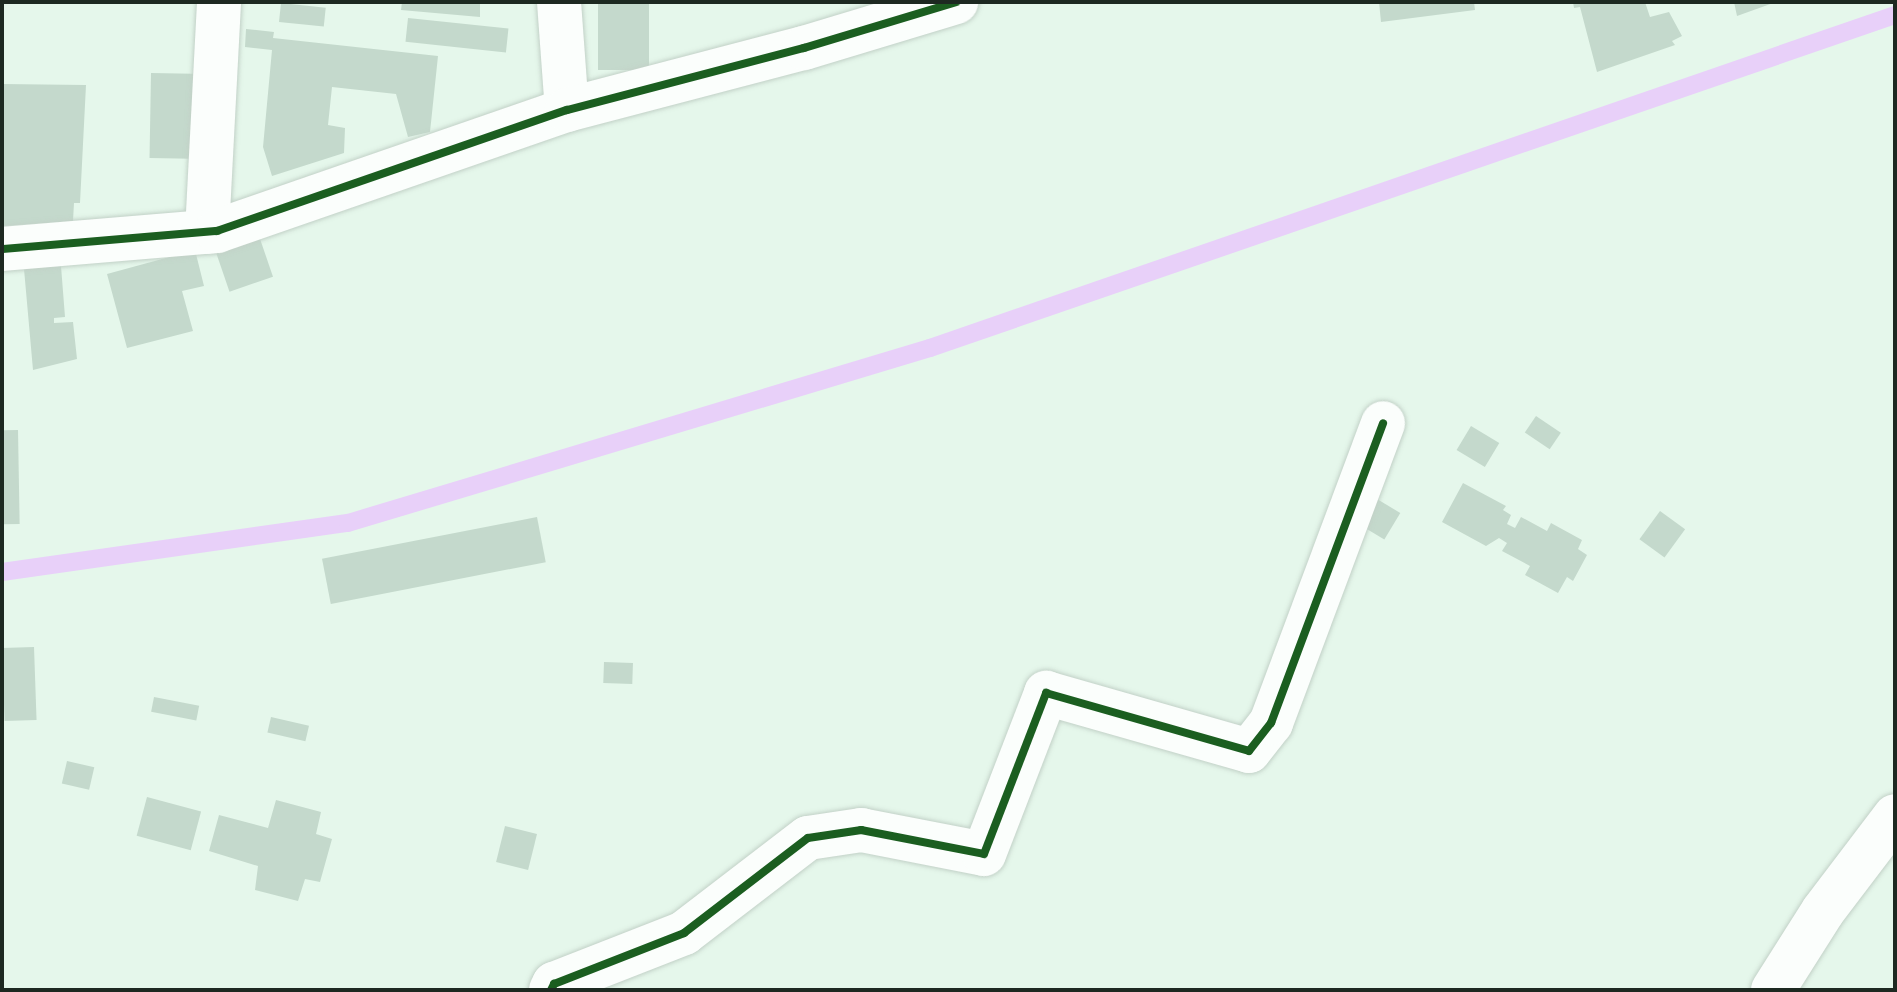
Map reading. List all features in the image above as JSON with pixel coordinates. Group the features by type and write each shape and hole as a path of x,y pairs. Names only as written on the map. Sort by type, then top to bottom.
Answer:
{"street":[{"path":"207,232 219,2"},
{"path":"559,2 567,110"},
{"path":"2,249 207,232 567,110 804,48 956,2"},
{"path":"551,990 554,984 684,933 808,838 861,830 984,854 1046,693 1249,751 1271,723 1383,423"},
{"path":"1773,990 1823,911 1895,816"}],"building":[{"path":"402,2 480,2 480,17 401,10"},
{"path":"598,2 649,2 649,70 598,70"},
{"path":"1379,2 1474,2 1475,10 1381,22"},
{"path":"1573,2 1645,2 1650,17 1669,12 1682,36 1672,41 1675,45 1597,72 1580,7 1574,8"},
{"path":"1734,2 1776,2 1737,16"},
{"path":"281,3 326,8 324,27 279,22"},
{"path":"408,18 508,29 506,52 405,42"},
{"path":"246,29 274,32 273,38 438,56 430,132 408,137 396,94 332,87 328,125 345,128 344,153 272,176 263,147 272,50 245,47"},
{"path":"151,73 193,74 192,159 150,158"},
{"path":"2,84 86,85 80,203 74,203 73,221 2,226"},
{"path":"259,236 273,277 230,292 216,251"},
{"path":"195,250 204,286 182,291 193,331 127,348 107,274"},
{"path":"61,266 65,317 54,318 54,323 73,322 77,359 33,370 24,269"},
{"path":"1536,416 1561,433 1550,449 1525,433"},
{"path":"1471,426 1499,443 1485,467 1457,450"},
{"path":"2,430 18,430 20,524 4,524"},
{"path":"1463,483 1506,506 1503,510 1511,515 1507,524 1515,528 1521,517 1547,531 1551,523 1582,540 1578,549 1587,555 1573,581 1567,577 1558,593 1525,575 1530,566 1502,551 1507,543 1499,538 1486,546 1442,522"},
{"path":"1372,496 1400,513 1384,540 1356,523"},
{"path":"1660,511 1685,529 1665,558 1639,539"},
{"path":"537,517 546,562 331,604 322,559"},
{"path":"34,647 37,720 5,721 2,648"},
{"path":"604,662 633,663 632,684 603,683"},
{"path":"154,697 199,706 196,721 151,712"},
{"path":"271,717 309,726 305,741 267,733"},
{"path":"67,761 94,767 89,790 62,783"},
{"path":"147,797 201,811 191,850 137,836"},
{"path":"276,800 321,812 316,834 332,839 320,882 305,879 298,901 255,890 258,866 209,851 219,815 268,828"},
{"path":"505,826 537,834 528,870 496,862"}],"waterway":[{"path":"2,572 348,523 930,348 1895,15"}],"cycle path":[{"path":"2,249 217,231 567,110 804,48 956,2"},
{"path":"551,990 554,984 684,933 808,838 861,830 984,854 1046,693 1249,751 1271,723 1383,423"}]}
